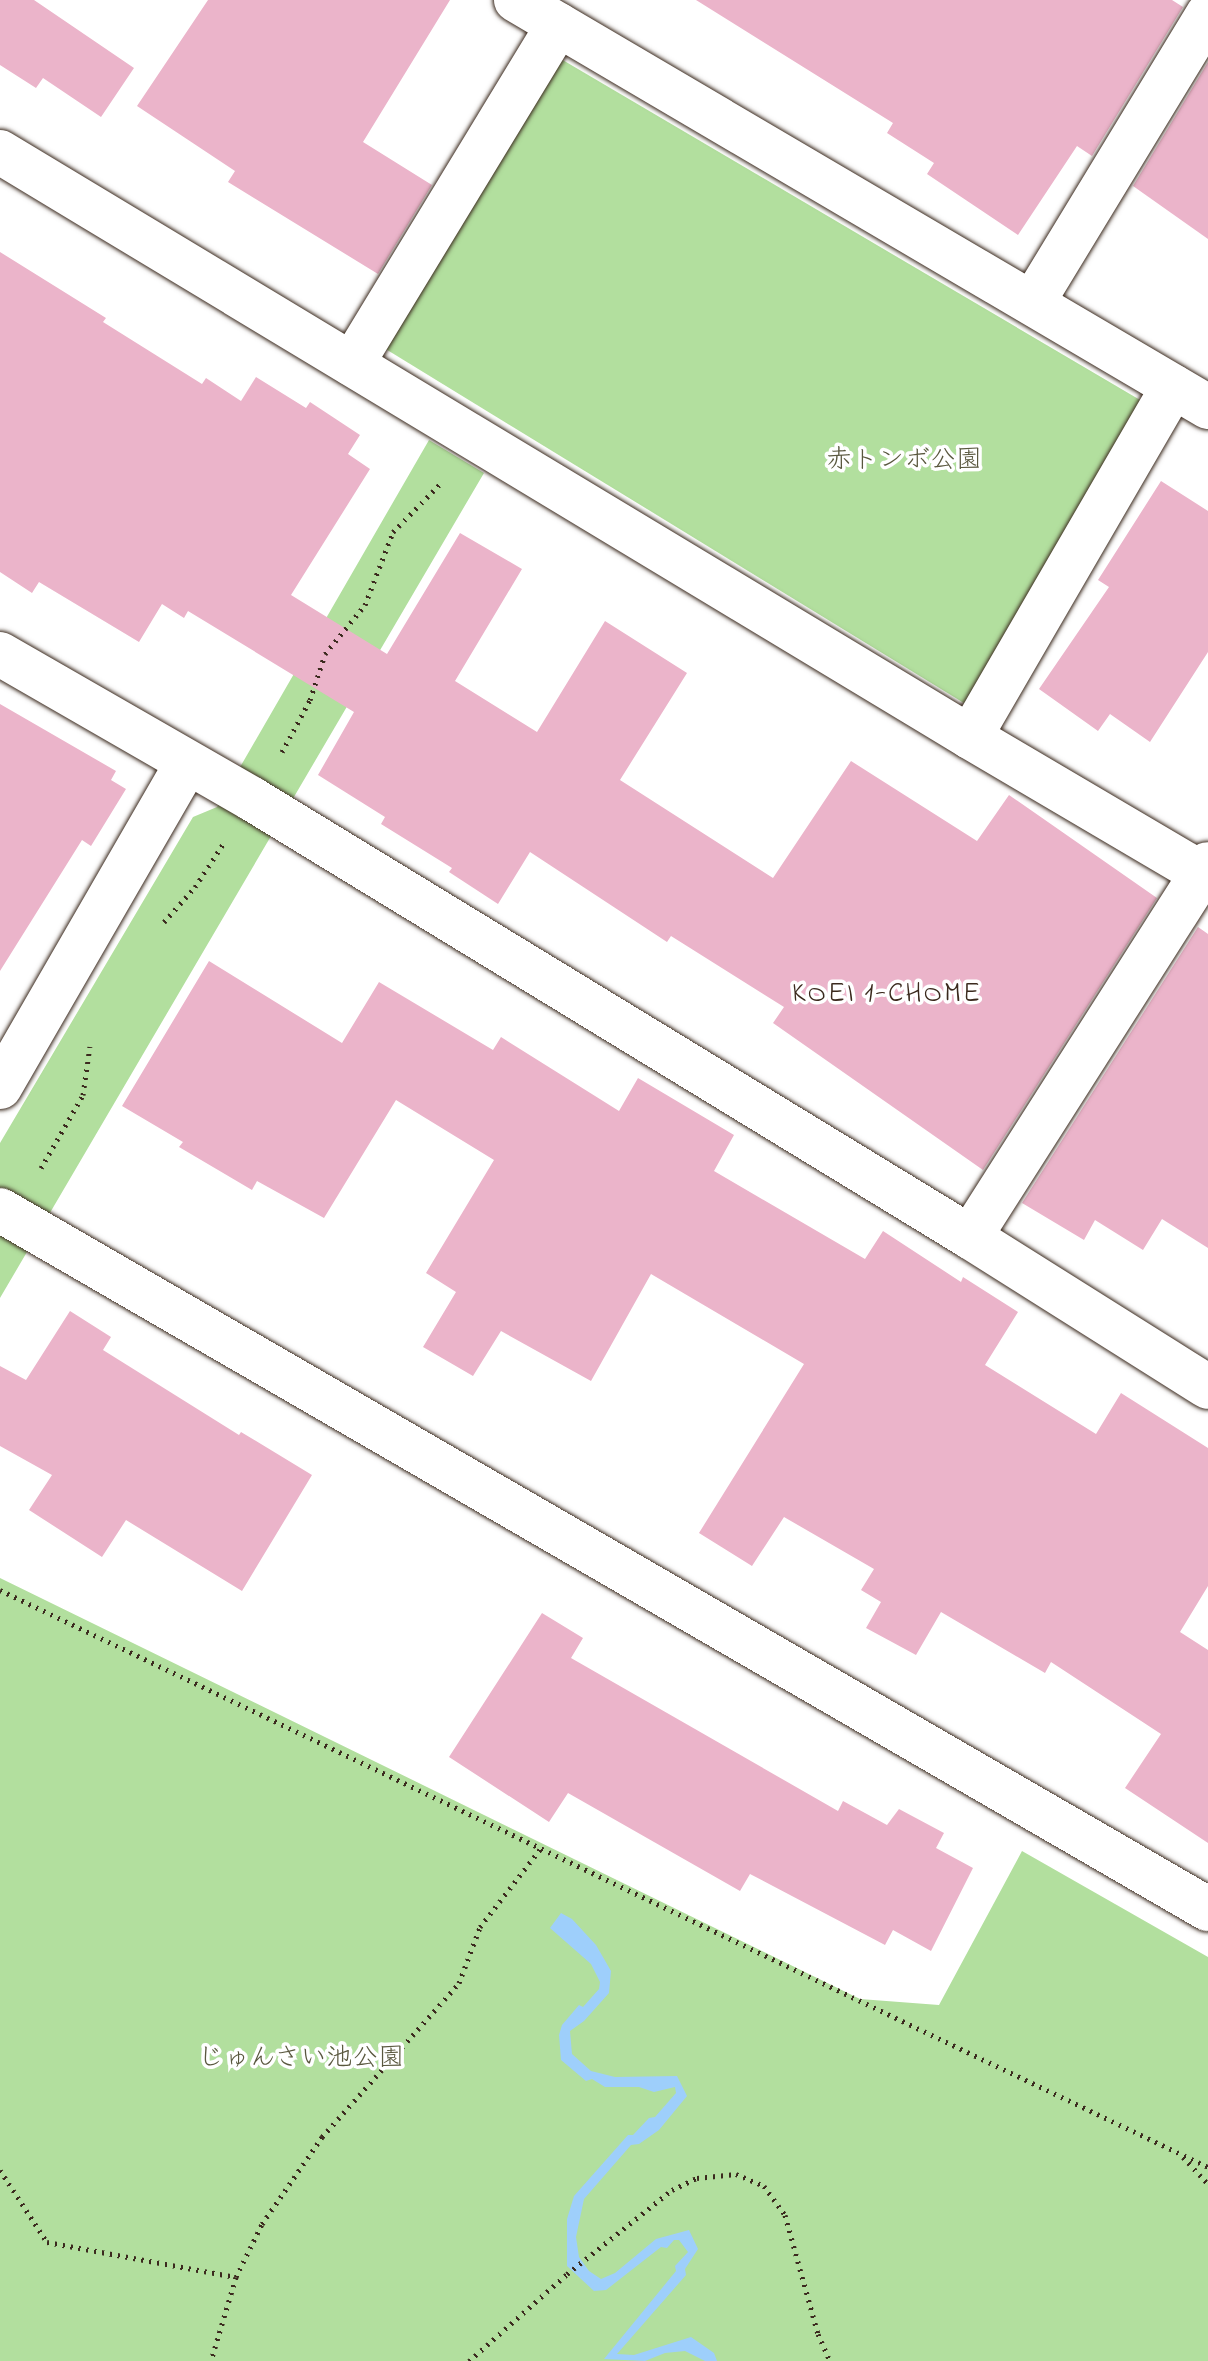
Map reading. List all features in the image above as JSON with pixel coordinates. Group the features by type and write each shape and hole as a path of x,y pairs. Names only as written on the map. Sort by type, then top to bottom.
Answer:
{"street":[{"path":"516,0 1190,397 970,737"},
{"path":"1033,302 1207,19"},
{"path":"352,364 558,25"},
{"path":"0,152 970,737 1206,871 970,1237"},
{"path":"0,654 187,763 970,1237 1208,1387"},
{"path":"0,1087 187,763"},
{"path":"0,1210 1208,1909"}],"path":[{"path":"0,1590 1208,2167"},
{"path":"211,2361 236,2277 262,2224 322,2137 459,1983 480,1927 541,1848"},
{"path":"1180,2153 1208,2184"},
{"path":"0,2170 47,2242 236,2277"},
{"path":"469,2361 567,2274 672,2190 697,2178 736,2174 764,2186 785,2215 818,2334 830,2361"}],"green space":[{"name":"赤トンボ公園","path":"561,59 1152,407 972,708 384,348"},
{"path":"429,440 484,473 0,1298 0,1143 193,817 217,807"},
{"name":"じゅんさい池公園","path":"0,1578 860,1999 939,2005 1022,1851 1208,1957 1208,2361 0,2361"}],"water":[{"path":"561,1913 572,1919 596,1945 611,1971 609,1993 584,2021 570,2031 572,2054 591,2071 615,2077 677,2076 687,2096 659,2130 639,2144 631,2145 584,2199 576,2237 579,2257 589,2271 601,2279 615,2273 656,2239 689,2230 698,2249 685,2269 686,2275 617,2354 634,2355 691,2337 714,2353 717,2361 705,2361 685,2351 665,2353 645,2361 604,2359 688,2252 679,2240 674,2240 667,2248 661,2247 606,2290 594,2291 567,2266 567,2219 574,2196 628,2135 633,2135 649,2118 655,2117 676,2093 675,2087 654,2092 639,2087 605,2087 592,2079 586,2081 561,2060 559,2035 562,2025 579,2005 583,2007 599,1989 600,1982 591,1964 550,1928"}],"building":[{"path":"0,0 34,0 134,68 101,117 43,78 36,88 0,65"},
{"path":"208,0 450,0 363,142 432,185 378,274 228,182 235,171 137,106"},
{"path":"696,0 1172,0 1183,7 1092,156 1077,146 1018,235 927,174 934,163 887,133 893,123"},
{"path":"1208,62 1208,239 1133,186"},
{"path":"0,252 106,318 103,322 202,384 206,378 241,401 256,377 306,408 310,402 360,435 348,454 370,469 291,595 387,654 460,533 522,569 455,681 537,732 605,621 687,673 620,780 773,878 851,761 977,841 1009,795 1157,898 983,1170 773,1023 784,1007 671,936 667,942 530,852 498,904 449,872 452,868 381,824 385,817 318,775 354,712 188,611 184,618 162,604 139,642 39,582 32,593 0,572"},
{"path":"1161,481 1208,511 1208,652 1150,742 1110,714 1098,731 1039,689 1109,587 1098,580"},
{"path":"0,704 116,771 111,780 126,789 91,846 82,840 0,971"},
{"path":"1198,927 1208,934 1208,1248 1162,1219 1143,1250 1095,1220 1084,1240 1022,1203"},
{"path":"209,961 342,1043 379,982 493,1050 501,1037 619,1111 638,1078 734,1135 714,1171 865,1259 883,1231 961,1282 963,1277 1018,1312 985,1365 1096,1434 1121,1393 1208,1448 1208,1586 1180,1632 1208,1650 1208,1843 1125,1788 1161,1734 1051,1662 1045,1673 941,1612 916,1655 866,1628 881,1602 861,1590 874,1569 784,1517 752,1566 699,1533 804,1364 651,1274 591,1381 501,1331 473,1376 423,1347 456,1292 426,1273 494,1160 396,1100 324,1218 257,1181 252,1190 179,1147 183,1142 122,1106"},
{"path":"70,1311 111,1337 103,1350 239,1435 241,1432 312,1475 242,1591 126,1520 102,1557 29,1510 52,1475 0,1446 0,1366 26,1380"},
{"path":"542,1613 583,1638 571,1658 838,1811 843,1801 887,1825 899,1809 944,1833 936,1848 973,1868 931,1951 893,1930 885,1945 750,1874 740,1891 568,1793 549,1822 449,1757"}],"district":[{"name":"KOEI 1-CHOME","path":"887,995"}]}
